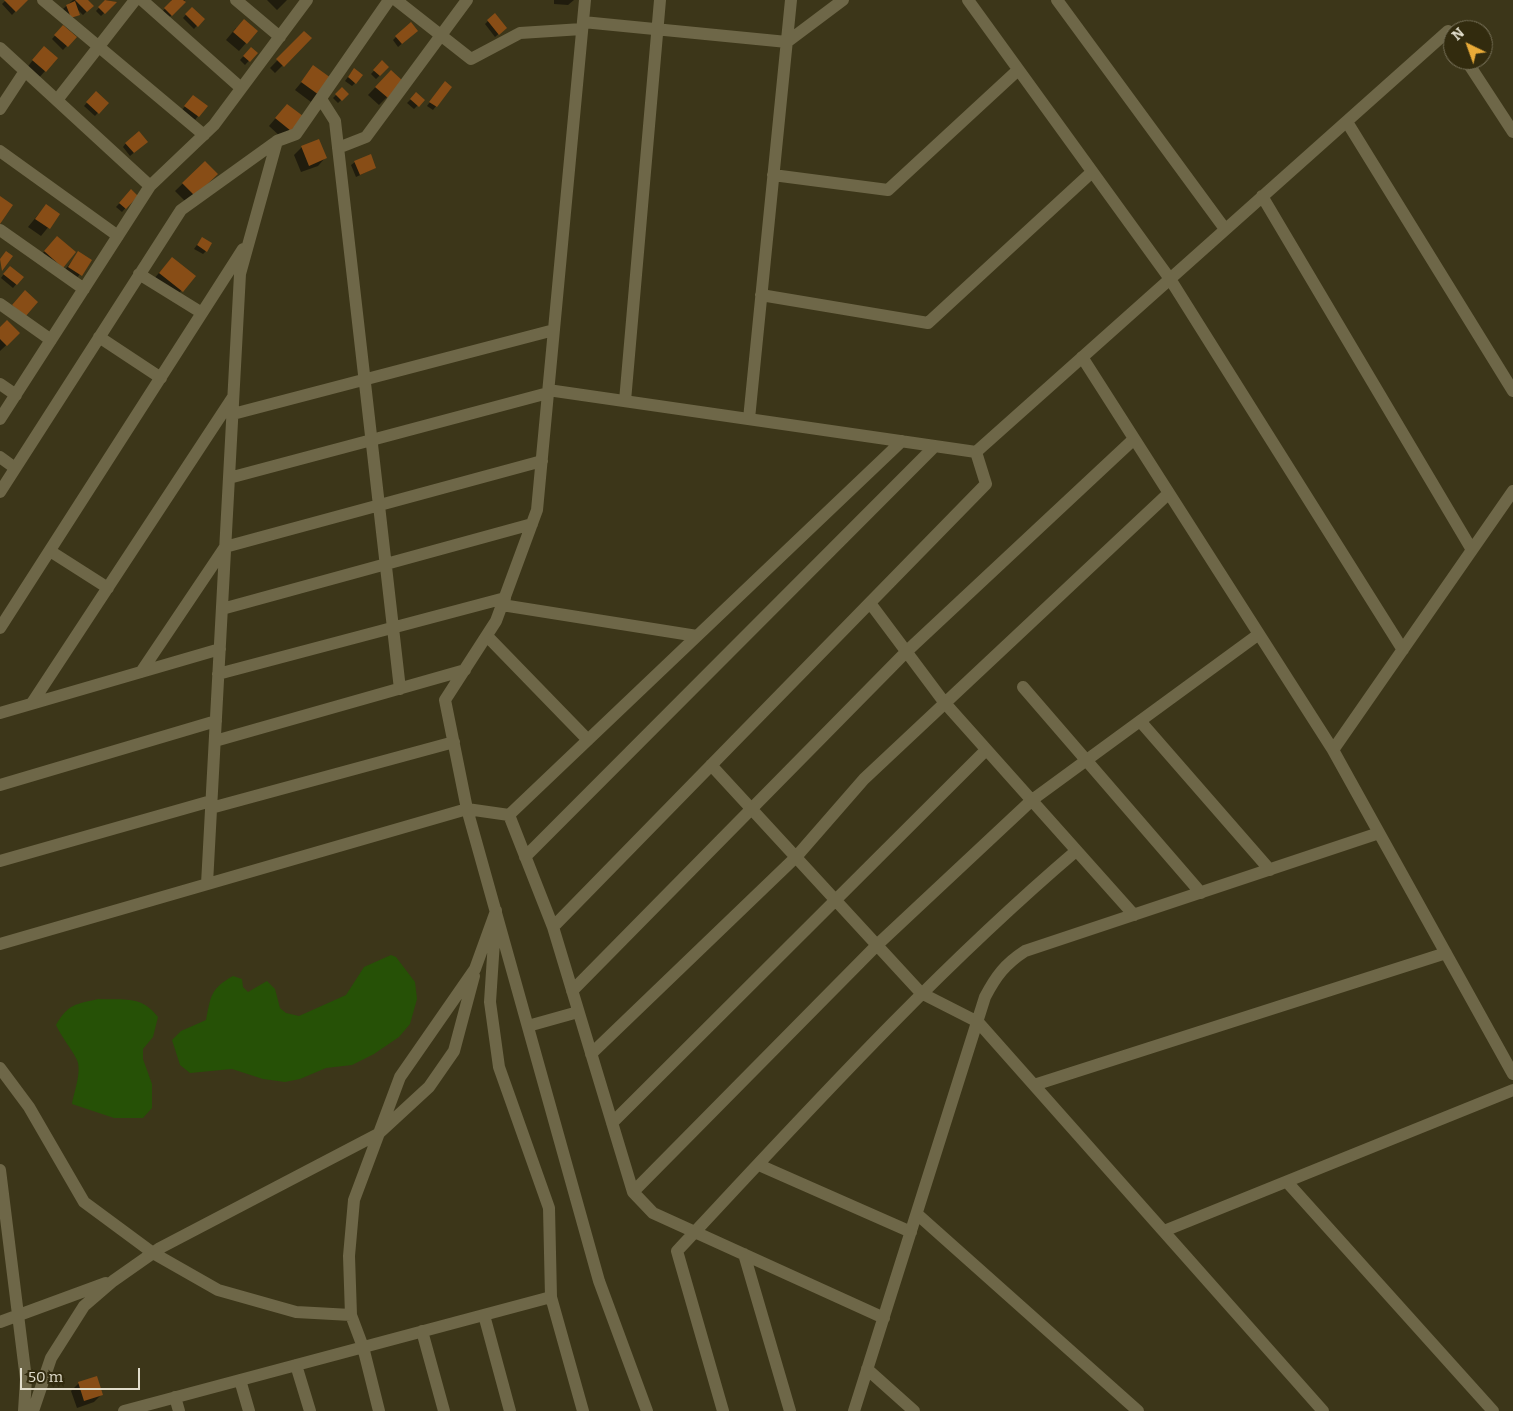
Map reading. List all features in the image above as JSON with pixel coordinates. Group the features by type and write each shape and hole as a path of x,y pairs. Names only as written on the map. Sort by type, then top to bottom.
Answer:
{"street":[{"path":"43,0 204,135"},
{"path":"57,100 135,0"},
{"path":"142,0 241,88"},
{"path":"236,0 280,37"},
{"path":"0,420 150,186 214,125 307,0"},
{"path":"0,492 180,210 277,141 296,134 389,0"},
{"path":"396,0 472,59 520,33 583,26 658,30 786,42 843,0"},
{"path":"338,148 366,138 467,0"},
{"path":"585,0 537,510 496,621 445,700 467,809 599,1281 647,1411"},
{"path":"625,401 660,0"},
{"path":"749,419 791,0"},
{"path":"968,0 1170,278 1403,650"},
{"path":"1057,0 1224,229"},
{"path":"976,452 1443,36"},
{"path":"0,48 150,186"},
{"path":"774,175 888,190 1018,70"},
{"path":"1473,70 1513,132"},
{"path":"0,109 25,71"},
{"path":"321,99 335,121 400,689"},
{"path":"1347,122 1513,391"},
{"path":"206,884 240,274 277,141"},
{"path":"0,151 118,236"},
{"path":"762,295 928,323 1092,172"},
{"path":"1262,196 1472,550"},
{"path":"0,230 84,289"},
{"path":"0,628 250,239"},
{"path":"139,274 202,313"},
{"path":"0,304 51,340"},
{"path":"233,414 554,330"},
{"path":"99,337 161,378"},
{"path":"1082,357 1333,750 1513,1074"},
{"path":"0,384 16,395"},
{"path":"229,478 548,392 625,401 976,452"},
{"path":"32,703 234,397"},
{"path":"572,991 753,810 906,652 1134,439"},
{"path":"509,815 902,441"},
{"path":"525,857 935,446"},
{"path":"553,927 986,484 976,452"},
{"path":"0,457 15,468"},
{"path":"141,672 225,547 542,461"},
{"path":"1333,750 1513,491"},
{"path":"591,1054 796,857 864,779 1169,493"},
{"path":"222,609 532,524"},
{"path":"50,551 108,588"},
{"path":"218,674 393,628 503,602 697,636"},
{"path":"870,603 944,702 1134,915"},
{"path":"633,1192 877,945 1032,800 1259,634"},
{"path":"487,636 588,740"},
{"path":"0,713 220,649"},
{"path":"215,741 465,670"},
{"path":"1023,687 1201,893"},
{"path":"0,785 216,721"},
{"path":"1140,721 1270,870"},
{"path":"0,861 454,742"},
{"path":"612,1122 986,750"},
{"path":"711,765 922,993 978,1022 1323,1411"},
{"path":"0,944 467,809 509,815"},
{"path":"509,815 553,927 633,1192 653,1214 884,1318"},
{"path":"854,1411 985,997 995,977 1009,962 1025,951 1379,833"},
{"path":"723,1411 677,1251 922,993 1009,908 1076,851"},
{"path":"33,1411 51,1358 84,1306 113,1281 152,1253 378,1134 429,1087 454,1051 475,969 496,911"},
{"path":"496,911 490,1002 499,1067 549,1208 551,1297 583,1411"},
{"path":"1034,1085 1446,953"},
{"path":"379,1411 363,1347 351,1315 349,1256 354,1200 400,1077 475,969"},
{"path":"528,1026 578,1012"},
{"path":"0,1068 29,1107 84,1202 152,1253 218,1290 296,1312 351,1315"},
{"path":"1164,1231 1513,1090"},
{"path":"759,1165 911,1232"},
{"path":"0,1170 26,1379 24,1411"},
{"path":"1287,1182 1493,1411"},
{"path":"917,1214 1138,1411"},
{"path":"744,1254 790,1411"},
{"path":"0,1322 113,1281"},
{"path":"124,1411 551,1297"},
{"path":"484,1315 510,1411"},
{"path":"422,1331 444,1411"},
{"path":"296,1365 310,1411"},
{"path":"867,1369 914,1411"},
{"path":"240,1380 249,1411"},
{"path":"175,1397 179,1411"}],"green space":[{"path":"391,955 396,957 415,982 417,999 410,1024 399,1037 374,1054 352,1065 326,1068 300,1079 285,1082 263,1079 232,1069 190,1073 180,1065 172,1040 181,1031 206,1020 209,1005 216,989 233,976 242,979 243,987 248,992 267,981 275,989 280,1008 286,1013 299,1016 346,995 364,967"},
{"path":"98,999 124,999 139,1002 152,1010 158,1017 153,1037 143,1049 143,1059 152,1084 152,1108 143,1118 114,1118 72,1104 79,1070 77,1060 56,1025 60,1018 73,1006"}],"building":[{"path":"4,0 28,0 16,12"},
{"path":"75,0 88,0 94,6 87,12"},
{"path":"105,0 117,2 105,14 98,7"},
{"path":"172,0 183,0 186,2 172,16 164,8"},
{"path":"75,1 80,15 71,18 66,5"},
{"path":"192,7 205,19 198,27 185,14"},
{"path":"495,13 507,28 499,35 487,20"},
{"path":"244,19 258,31 247,44 233,32"},
{"path":"411,22 418,31 402,44 395,36"},
{"path":"63,25 77,37 68,47 54,35"},
{"path":"304,31 312,38 284,67 276,59"},
{"path":"44,46 58,58 46,72 32,60"},
{"path":"251,47 258,53 250,62 243,56"},
{"path":"382,60 389,67 380,76 373,70"},
{"path":"313,65 331,78 319,95 301,82"},
{"path":"354,68 363,75 356,84 348,77"},
{"path":"391,70 404,82 388,98 375,87"},
{"path":"445,81 452,87 437,107 429,102"},
{"path":"342,87 349,94 342,101 335,94"},
{"path":"96,91 109,103 99,114 86,102"},
{"path":"416,92 425,100 419,107 410,99"},
{"path":"193,95 208,106 199,117 184,106"},
{"path":"287,104 303,116 291,131 275,118"},
{"path":"139,131 148,142 134,153 125,143"},
{"path":"319,139 327,158 309,166 301,146"},
{"path":"371,154 376,168 360,175 354,161"},
{"path":"205,161 218,174 195,196 182,183"},
{"path":"131,189 138,196 126,209 119,203"},
{"path":"0,196 13,205 0,224"},
{"path":"46,204 60,214 50,229 35,219"},
{"path":"57,236 76,252 63,268 44,251"},
{"path":"202,237 212,243 207,252 197,245"},
{"path":"6,251 13,256 2,271 0,259"},
{"path":"78,251 92,260 82,276 68,267"},
{"path":"172,257 196,276 183,292 159,273"},
{"path":"10,266 24,277 17,285 3,274"},
{"path":"25,290 38,302 25,317 12,305"},
{"path":"7,320 20,333 7,346 0,339 0,327"},
{"path":"97,1376 103,1395 84,1401 78,1382"}]}
